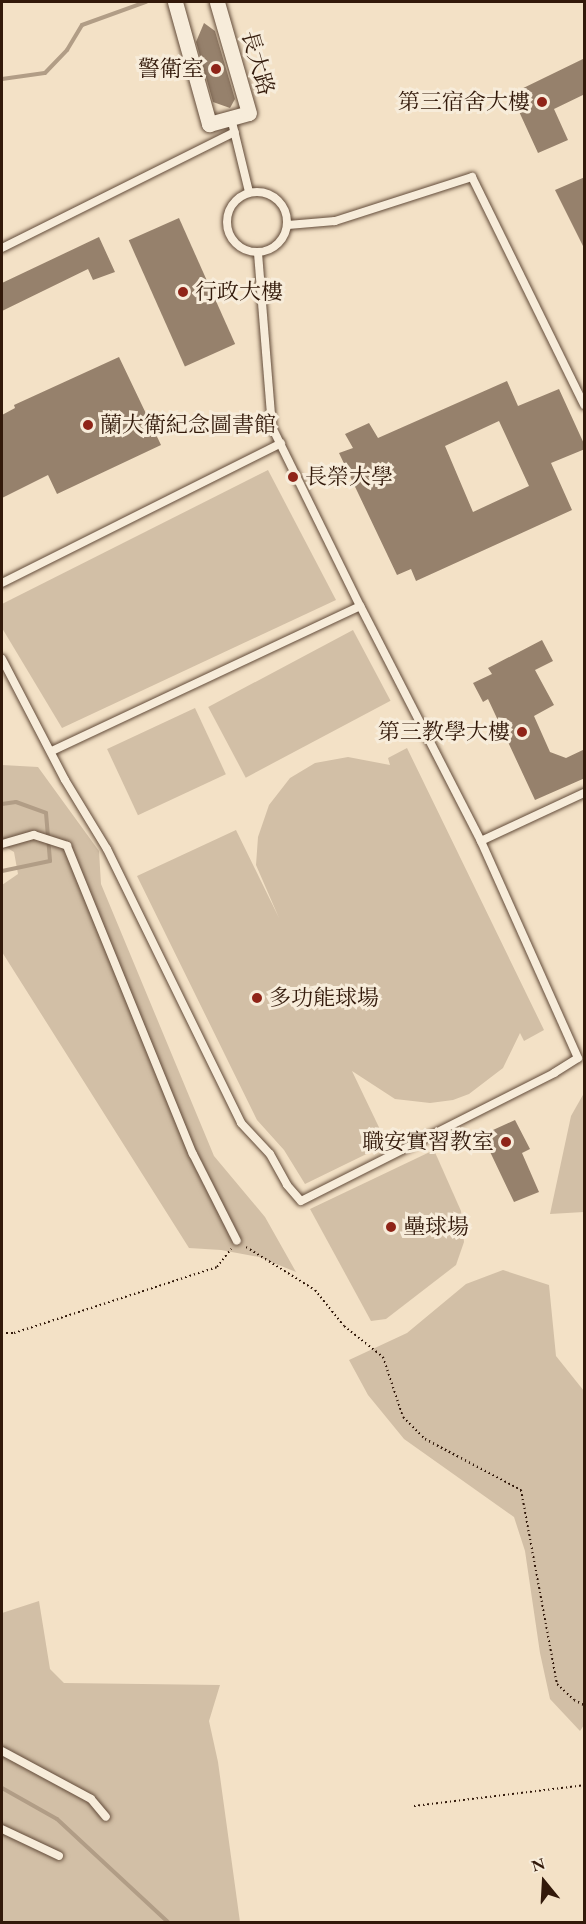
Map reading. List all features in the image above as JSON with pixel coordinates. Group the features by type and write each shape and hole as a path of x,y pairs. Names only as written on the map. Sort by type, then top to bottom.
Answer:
{"street":[{"name":"長大路","path":"175,2 209,124 233,125 249,113 216,2"}],"lane":[{"path":"2,248 233,125 249,192"},
{"path":"288,225 335,221 472,177 585,405"},
{"path":"261,191 272,195 282,203 287,213 288,225 284,237 277,246 258,254 242,249 233,241 228,230 227,218 230,207 238,198 249,192 261,191"},
{"path":"2,659 52,751 65,780 107,849 241,1123 270,1154 287,1185 301,1201 554,1073 578,1058 482,841 360,606 272,427 258,254"},
{"path":"2,583 281,443"},
{"path":"52,751 360,606"},
{"path":"482,841 585,793"},
{"path":"2,844 34,835 67,846 193,1154 237,1241"},
{"path":"2,1751 91,1799 106,1817"},
{"path":"2,1829 59,1856"}],"path":[{"path":"2,1334 14,1334 217,1267 237,1241 315,1290 344,1326 383,1357 403,1417 425,1439 521,1490 557,1684 574,1700 585,1705"},
{"path":"414,1806 585,1785"}],"shaded area":[{"path":"268,470 336,600 62,728 2,628 2,604"},
{"path":"353,630 391,701 246,778 208,707"},
{"path":"195,708 226,774 138,815 107,749"},
{"path":"407,748 544,1030 524,1041 520,1033 503,1068 469,1094 453,1100 430,1103 395,1099 352,1071 387,1144 305,1184 284,1150 257,1120 137,876 236,830 279,918 256,865 258,837 269,805 290,778 315,763 348,757 390,765 388,758"},
{"path":"2,765 38,767 99,851 101,884 214,1156 265,1217 296,1272 259,1257 221,1250 189,1248 2,952 2,885 18,874 14,852 2,845"},
{"path":"584,1093 584,1212 550,1214 571,1116"},
{"name":"壘球場","path":"434,1150 461,1211 464,1242 456,1265 386,1319 371,1321 310,1209"},
{"path":"503,1270 549,1285 556,1356 584,1391 584,1725 580,1731 550,1699 540,1653 525,1551 514,1517 404,1439 368,1395 349,1360 407,1333 466,1284"},
{"path":"39,1601 50,1669 64,1683 220,1685 209,1721 218,1762 240,1922 2,1922 2,1613"}],"building":[{"name":"警衛室","path":"204,23 215,31 235,99 230,108 213,102 196,42"},
{"name":"第三宿舍大樓","path":"585,58 585,94 554,109 568,140 538,153 511,94"},
{"path":"585,177 585,250 555,190"},
{"name":"行政大樓","path":"179,218 235,344 185,366 129,240"},
{"path":"99,237 115,272 93,280 88,269 2,311 2,283"},
{"name":"蘭大衛紀念圖書館","path":"119,357 161,445 57,494 48,475 2,498 2,415 15,408 14,405"},
{"path":"507,381 518,406 559,389 585,449 551,463 572,510 416,581 411,569 397,575 339,453 353,448 345,434 369,423 378,438","holes":["499,421 529,486 473,512 445,446"]},
{"name":"第三教學大樓","path":"542,640 553,661 535,670 554,705 534,716 550,752 566,758 585,749 585,778 535,800 488,699 483,702 473,683 492,674 488,668"},
{"path":"515,1120 530,1149 522,1153 539,1192 514,1202 482,1135"}],"waterway":[{"path":"2,79 45,73 67,50 82,25 146,2"},
{"path":"2,804 16,802 46,813 50,861 2,871"},
{"path":"2,1788 57,1819 168,1922"}],"place":[{"name":"警衛室","path":"216,69"},
{"name":"第三宿舍大樓","path":"542,102"},
{"name":"行政大樓","path":"183,292"},
{"name":"蘭大衛紀念圖書館","path":"88,425"},
{"name":"長榮大學","path":"293,477"},
{"name":"第三教學大樓","path":"522,732"},
{"name":"多功能球場","path":"257,998"},
{"name":"職安實習教室","path":"506,1142"},
{"name":"壘球場","path":"391,1227"}]}
